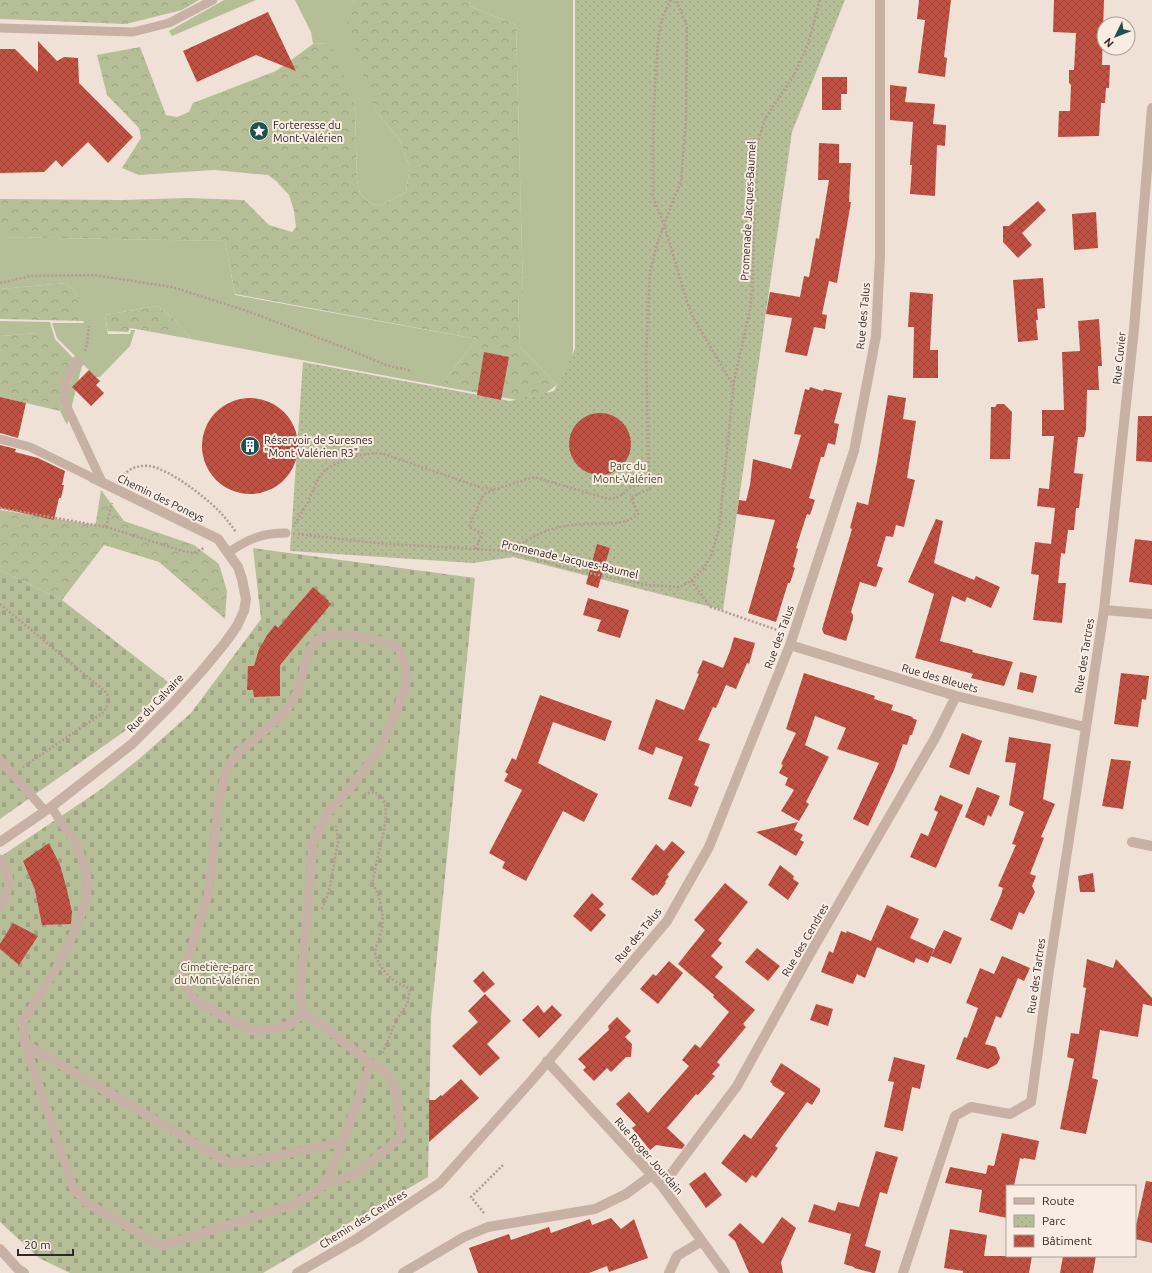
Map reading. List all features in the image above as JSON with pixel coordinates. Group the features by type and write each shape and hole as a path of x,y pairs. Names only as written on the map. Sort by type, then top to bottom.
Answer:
{"street":[{"name":"Rue des Talus","path":"440,1183 548,1061 667,921 709,848 790,645 854,451 876,336 880,256 880,0"},
{"name":"Rue Cuvier","path":"1104,610 1134,329 1152,108"},
{"name":"Chemin des Poneys","path":"98,480 218,539"},
{"name":"Rue du Calvaire","path":"0,842 48,809 132,744 178,698 225,643 237,626 244,611 246,599 238,567 229,552 218,539"},
{"path":"1104,610 1152,614"},
{"name":"Rue des Tartres","path":"903,1273 955,1116 971,1108 1010,1114 1032,1102 1049,970 1104,610"},
{"name":"Rue des Bleuets","path":"790,645 956,696 1085,727"},
{"name":"Rue des Cendres","path":"662,1186 737,1086 935,738 956,696"},
{"path":"1132,842 1152,846"},
{"name":"Rue Roger Jourdain","path":"548,1061 662,1186 725,1273"},
{"path":"403,1273 464,1237 488,1227 594,1209 626,1194 652,1175"},
{"name":"Chemin des Cendres","path":"297,1273 358,1238 440,1183"},
{"path":"669,1273 677,1256 702,1241"},
{"path":"0,1249 18,1269 24,1273"}],"lane":[{"path":"0,28 134,32 169,22 212,0"},
{"path":"78,362 67,377 64,391 65,399 98,480"},
{"path":"0,439 30,447 98,480"},
{"path":"229,552 252,538 276,533 288,533"},
{"path":"0,760 48,809 76,844 86,869 87,897 77,926 59,964 23,1022 25,1044 73,1187 85,1202 161,1246 294,1204 325,1185 359,1172 402,1137 394,1086 388,1077 374,1064 304,1012 300,998 313,843 326,815 351,787 380,747 396,712 406,685 405,664 399,649 382,641 349,635 328,635 317,640 309,651 297,693 282,715 240,751 227,767 219,801 208,895 182,979 194,999 226,1018 254,1031 290,1025 304,1012"},
{"path":"0,859 7,868 10,884 0,907"},
{"path":"25,1044 228,1163 252,1161 343,1142"},
{"path":"325,1185 374,1064"}],"path":[{"path":"671,0 664,11 660,24 653,128 653,195 656,206 665,225 687,302 693,317 734,387"},
{"path":"508,551 532,537 556,528 585,524 609,524 634,517 638,514 631,497 650,489 646,358 650,272 658,244 681,182 686,119 687,26 676,0"},
{"name":"Promenade Jacques-Baumel","path":"288,533 375,543 508,551 574,570 648,585 680,587 692,581 704,568 711,556 719,529 734,387 750,310 758,144 765,119 794,74 808,44 820,0"},
{"path":"0,283 31,276 93,275 172,287 247,311 343,347 386,365 412,371"},
{"path":"78,362 85,350 90,326"},
{"path":"288,533 308,502 318,479 325,470 334,464 355,456 375,453 384,454 482,488 496,489"},
{"path":"106,527 115,488 120,480 127,471 140,466 150,466 163,470 206,500 219,511 234,529"},
{"path":"476,549 482,533 469,527 482,497 486,493 534,477 609,499 616,498 649,476"},
{"path":"0,508 106,527 194,553 210,545"},
{"path":"692,581 711,607 777,630"},
{"path":"0,604 107,693 109,700 104,712 13,774"},
{"path":"361,795 367,792 374,792 382,796 385,806 386,820 376,860 373,883 381,909 382,927 376,949 376,956 380,965 389,976 400,984 408,987 410,991 407,1004 397,1019 374,1064"},
{"path":"306,927 322,910 329,892 338,842 336,827 326,815"},
{"path":"495,1226 471,1197 503,1165"}],"green space":[{"path":"0,0 199,0 182,10 126,24 0,19"},
{"path":"224,0 256,0 172,36 169,31"},
{"path":"295,0 356,0 353,3 375,110 399,139 410,167 406,192 380,206 370,203 360,193 357,180 355,110 327,43 313,44 311,32"},
{"name":"Forteresse du Mont-Valérien","path":"356,0 470,0 469,6 516,25 523,293 518,295 520,347 557,385 546,393 517,400 440,386 477,339 235,294 225,241 0,237 0,199 122,200 188,198 244,200 269,225 292,232 296,227 294,211 289,195 268,175 214,170 139,175 122,168 141,138 139,128 107,95 97,55 140,47 166,115 177,117 189,112 193,103 276,71 313,44 327,43 338,56 355,110 357,180 360,193 370,203 380,206 406,192 410,167 399,139 375,110 358,61 346,18"},
{"path":"470,0 573,0 573,350 572,356 557,385 520,347 518,294 523,293 516,25 469,6"},
{"name":"Parc du Mont-Valérien","path":"575,0 845,0 792,132 723,610 513,557 473,563 290,551 303,362 510,401 554,391 575,349"},
{"path":"0,237 225,241 235,295 477,339 440,386 191,339 173,318 157,306 105,315 108,334 130,334 131,330 135,330 130,346 100,377 96,377 84,365 82,366 67,425 60,411 75,371 37,333 0,336 0,321 50,322 55,339 73,358 75,356 57,338 52,323 84,323 75,292 66,283 0,289"},
{"path":"66,283 75,292 84,321 0,319 0,289"},
{"path":"157,306 173,318 191,339 130,328 128,332 108,331 105,315"},
{"path":"37,333 45,339 75,371 60,411 0,397 0,336"},
{"path":"101,490 124,521 194,545 219,564 227,591 225,619 159,562 104,545 62,600 0,570 0,510 94,525 96,522"},
{"name":"Cimetière-parc du Mont-Valérien","path":"253,548 475,578 431,1016 428,1177 263,1273 70,1273 39,1258 0,1222 0,857 100,790 139,759 191,713 261,619"},
{"path":"0,570 62,600 168,682 125,731 0,819"}],"building":[{"path":"919,0 951,0 944,57 947,58 945,77 918,73 925,20 917,19"},
{"path":"1054,0 1104,0 1104,16 1096,16 1096,56 1102,56 1102,65 1110,65 1109,88 1106,88 1105,103 1101,103 1099,136 1058,137 1059,111 1070,111 1071,85 1069,83 1069,70 1074,70 1076,33 1053,32"},
{"path":"268,12 296,71 256,55 197,82 183,51"},
{"path":"38,41 57,61 64,57 78,58 79,83 133,137 108,163 88,142 62,167 56,160 44,172 0,173 0,49 15,49 38,72"},
{"path":"822,77 847,77 847,94 841,94 841,110 822,110"},
{"path":"890,85 907,87 905,102 935,104 933,124 946,125 945,146 937,145 935,196 910,194 912,165 910,165 913,122 890,120"},
{"path":"819,143 839,144 839,163 851,163 849,202 851,202 837,283 829,281 822,314 827,315 825,329 814,327 807,356 785,352 792,318 766,314 770,292 800,297 804,276 809,277 816,238 819,239 829,180 818,180"},
{"path":"1038,201 1046,210 1022,233 1032,245 1018,258 1003,242 1003,226 1009,226"},
{"path":"1096,212 1098,248 1074,250 1072,214"},
{"path":"1043,278 1045,308 1037,309 1038,320 1036,320 1038,340 1018,342 1013,280"},
{"path":"910,292 933,294 930,350 938,350 938,378 913,378 914,327 908,327"},
{"path":"1099,319 1102,366 1098,366 1099,390 1087,390 1086,430 1084,437 1078,437 1074,473 1083,474 1079,508 1076,508 1074,530 1068,530 1065,554 1061,553 1058,583 1066,583 1062,623 1033,620 1039,575 1031,574 1035,542 1051,544 1055,508 1037,506 1039,488 1049,489 1054,436 1042,436 1042,410 1064,410 1062,352 1080,351 1078,321"},
{"path":"484,352 509,357 501,400 477,395"},
{"path":"89,370 100,381 96,385 104,393 91,406 72,387"},
{"path":"810,387 823,391 824,389 842,393 834,423 839,424 835,445 828,443 824,457 821,457 809,498 815,500 810,515 807,514 796,548 798,549 793,567 795,568 790,583 788,583 776,622 748,613 775,520 737,514 739,500 746,501 750,485 753,459 791,469 801,435 794,434 805,389 809,390"},
{"path":"888,395 906,398 903,419 916,421 907,478 915,480 904,527 896,525 893,537 886,536 877,566 883,568 876,587 860,582 851,612 853,619 846,641 824,634 822,629 852,529 850,528 857,502 868,505"},
{"path":"0,397 26,403 18,438 0,433"},
{"name":"Réservoir de Suresnes \"Mont Valérien R3\"","path":"250,398 268,401 284,412 295,428 298,446 295,464 284,480 268,491 250,494 232,491 216,480 205,464 202,446 205,428 216,412 232,401"},
{"path":"997,404 1004,404 1012,412 1010,459 990,459 991,407 995,407"},
{"path":"594,413 606,413 622,422 629,432 631,444 629,456 622,466 606,475 594,475 583,470 574,461 569,450 569,438 574,427 583,418"},
{"path":"1138,416 1152,416 1152,462 1136,461"},
{"path":"0,445 16,449 15,452 38,458 65,471 62,485 64,485 61,498 59,498 54,520 0,508"},
{"path":"936,519 943,521 934,563 974,580 976,576 1000,587 991,608 967,597 965,602 952,596 940,641 973,650 972,652 1013,662 1004,686 971,678 973,674 915,658 934,594 908,582"},
{"path":"1135,539 1152,541 1152,585 1129,582"},
{"path":"597,544 610,548 598,588 586,584"},
{"path":"313,587 331,604 280,665 280,696 254,697 253,690 247,690 248,666 254,666 259,649 275,625 278,628"},
{"path":"588,598 629,610 620,638 597,631 601,620 583,615"},
{"path":"734,637 755,643 749,664 747,663 736,689 726,685 716,708 713,707 698,740 710,744 694,785 699,787 691,807 668,799 683,757 656,747 653,755 638,749 656,699 684,710 699,674 697,673 703,660 723,668"},
{"path":"1020,672 1037,676 1033,693 1017,689"},
{"path":"804,673 875,696 874,699 893,705 891,710 913,717 912,718 917,720 907,745 903,744 894,770 868,826 853,819 879,763 837,749 846,728 815,716 805,745 829,757 806,802 809,804 799,821 781,811 794,790 785,785 788,778 779,773 783,765 781,764 796,733 786,729"},
{"path":"1121,673 1149,676 1146,700 1142,699 1138,727 1114,724"},
{"path":"540,695 612,721 605,741 553,722 538,763 598,794 584,822 563,811 526,881 502,868 505,862 489,853 522,790 504,781 508,774 505,772 512,758 516,760"},
{"path":"962,733 982,741 969,775 949,767"},
{"path":"1009,737 1051,744 1043,799 1055,804 1041,837 1044,838 1030,874 1036,876 1032,886 1035,892 1024,914 1019,912 1012,930 990,920 1001,895 1003,888 998,886 1016,845 1012,844 1024,812 1009,805 1016,763 1005,762"},
{"path":"1111,759 1131,761 1123,809 1102,806"},
{"path":"977,787 1000,796 991,817 988,815 984,826 965,817"},
{"path":"940,795 963,805 936,868 910,857 921,833 928,836 938,812 934,810"},
{"path":"798,822 794,830 803,835 800,840 804,842 796,856 756,832"},
{"path":"672,841 685,852 667,875 669,876 665,882 666,883 657,895 656,894 653,896 631,879 656,844 664,851"},
{"path":"49,843 60,865 66,886 72,912 71,924 42,925 35,890 23,861"},
{"path":"780,865 794,876 793,879 799,883 788,900 768,885"},
{"path":"1093,873 1095,892 1080,892 1078,876"},
{"path":"725,883 748,902 718,940 722,943 711,956 723,967 715,977 755,1010 743,1024 746,1027 717,1062 720,1065 712,1074 715,1076 698,1095 696,1094 667,1128 685,1145 682,1149 656,1145 650,1150 632,1128 636,1125 616,1104 629,1092 648,1113 689,1066 682,1060 695,1044 700,1048 729,1012 713,997 714,995 678,964 705,930 694,920"},
{"path":"592,893 604,904 599,909 606,915 591,932 573,916"},
{"path":"887,905 919,919 910,938 934,949 928,963 916,958 914,963 877,947 865,978 857,974 853,984 821,972 829,951 833,953 841,931 846,933 847,931 871,941"},
{"path":"13,923 38,936 19,965 0,949 0,944"},
{"path":"944,930 962,938 951,964 931,956"},
{"path":"757,948 780,966 768,981 745,962"},
{"path":"1002,956 1030,968 1024,981 1018,978 1001,1018 996,1016 985,1044 996,1047 1000,1058 997,1064 988,1069 956,1059 964,1037 967,1038 978,1008 966,1003 980,968 994,974"},
{"path":"1087,959 1113,968 1116,959 1152,998 1152,1006 1143,1004 1138,1037 1100,1030 1092,1078 1098,1080 1086,1134 1060,1129 1074,1059 1067,1057 1071,1033 1079,1034 1086,988 1083,987"},
{"path":"669,961 683,973 658,1004 640,989 653,974 656,976"},
{"path":"483,971 495,984 484,993 473,981"},
{"path":"485,994 511,1021 487,1044 500,1058 480,1076 452,1046 478,1022 468,1011"},
{"path":"816,1004 833,1009 828,1026 810,1020"},
{"path":"538,1005 544,1013 552,1005 562,1015 539,1038 522,1020"},
{"path":"617,1017 631,1031 625,1037 632,1044 631,1057 626,1057 611,1072 607,1068 594,1081 583,1070 586,1067 578,1059 609,1030 608,1026"},
{"path":"894,1057 925,1065 920,1089 912,1087 903,1131 884,1127 894,1082 888,1081"},
{"path":"781,1063 819,1088 820,1092 812,1105 807,1102 775,1146 778,1148 756,1178 752,1175 746,1183 721,1163 744,1134 751,1139 785,1093 772,1085 773,1084 770,1082"},
{"path":"461,1079 479,1098 429,1142 429,1100 435,1100 441,1095 442,1096"},
{"path":"1002,1133 1039,1141 1035,1160 1020,1158 1014,1185 1006,1185 1006,1218 979,1212 982,1190 945,1183 950,1167 986,1174 988,1165 994,1166"},
{"path":"876,1151 898,1157 887,1194 880,1192 865,1246 881,1251 875,1273 873,1273 844,1264 851,1234 808,1222 814,1204 835,1211 838,1202 859,1207"},
{"path":"705,1172 722,1195 706,1208 689,1184"},
{"path":"1146,1181 1152,1182 1152,1243 1136,1239 1136,1226"},
{"path":"782,1217 796,1228 781,1262 783,1273 749,1273 735,1241 728,1235 740,1223 763,1244"},
{"path":"611,1218 621,1229 634,1219 648,1258 609,1272 607,1266 589,1273 478,1273 469,1248 509,1234 511,1240 549,1227 551,1233 590,1219 592,1225"},
{"path":"950,1229 987,1235 984,1256 1032,1257 1029,1273 963,1273 963,1271 944,1268"},
{"path":"1063,1257 1096,1257 1093,1273 1060,1273"}],"place":[{"name":"Forteresse du Mont-Valérien","path":"259,131"},
{"name":"Réservoir de Suresnes \"Mont Valérien R3\"","path":"250,446"}]}
